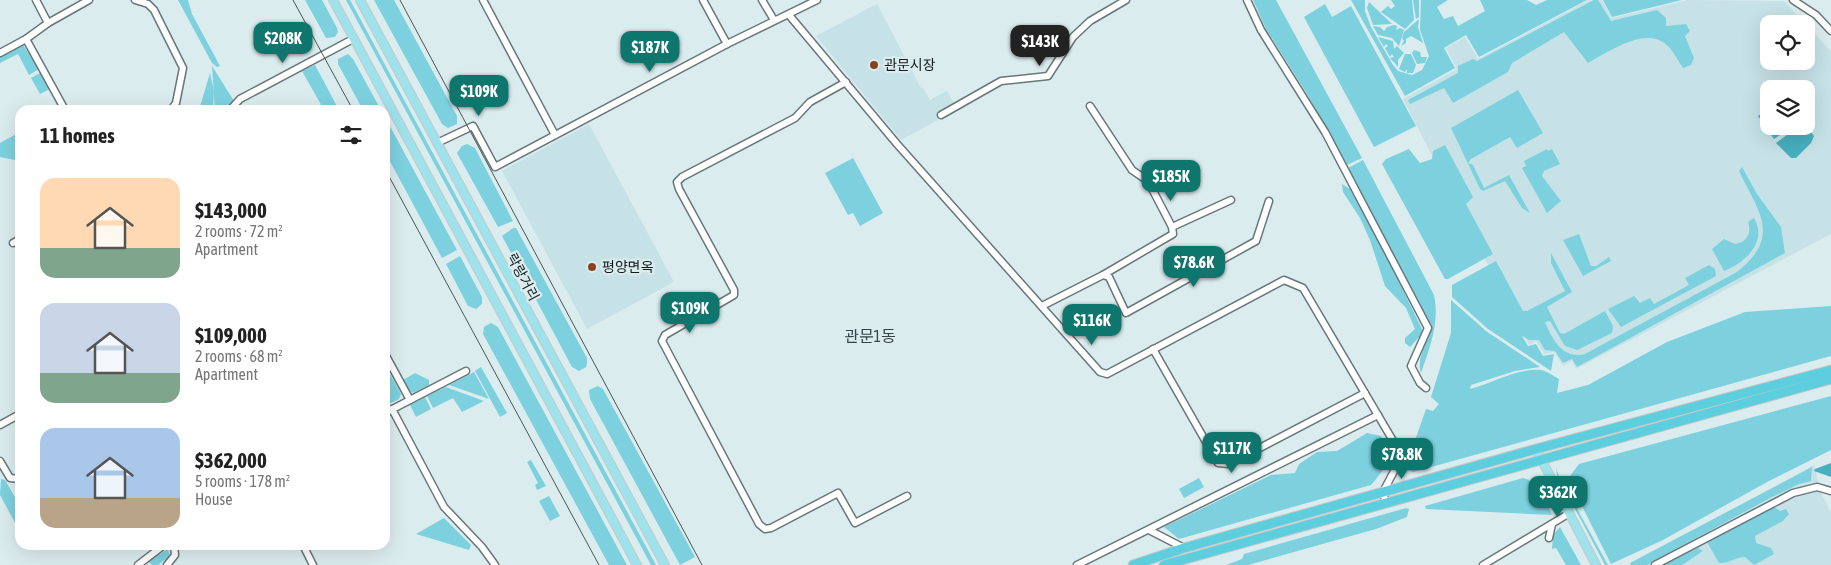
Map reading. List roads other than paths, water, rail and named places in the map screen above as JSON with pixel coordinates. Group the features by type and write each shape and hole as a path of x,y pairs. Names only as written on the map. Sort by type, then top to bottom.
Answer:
{"highway":[{"path":"1133,565 1184,548 1536,449 1831,370"},
{"path":"1164,565 1831,379"}],"main road":[{"path":"333,0 389,105"},
{"name":"락랑거리","path":"360,0 665,565"},
{"path":"390,108 637,565"},
{"path":"1536,449 1540,460 1596,565"}],"street":[{"path":"36,0 48,23"},
{"path":"0,53 26,40 48,23 89,0"},
{"path":"136,0 148,4 154,10 184,68 175,105"},
{"path":"483,0 555,135"},
{"path":"703,0 726,44"},
{"path":"762,0 774,20"},
{"path":"437,142 473,126 494,166 726,44 817,0"},
{"path":"941,115 1001,81 1048,76 1073,37 1090,21 1126,0"},
{"path":"1247,0 1261,30 1324,132 1428,328 1411,366 1420,383 1426,388"},
{"path":"1792,0 1816,15 1831,31"},
{"path":"789,15 897,144 1100,372 1106,374 1284,280 1304,288 1402,456 1383,492 1386,503"},
{"path":"235,105 240,99 353,39"},
{"path":"26,40 62,105"},
{"path":"846,82 810,102 795,118 682,177 677,182 734,290 734,295 665,335 662,341 759,524 765,529 772,528 838,493 855,524 907,496"},
{"path":"1042,306 1103,275 1173,234 1172,227 1148,181 1132,170 1090,106"},
{"path":"1172,227 1230,200"},
{"path":"1103,275 1109,277 1126,313 1256,241 1269,201"},
{"path":"1153,348 1218,463 1229,464 1365,393"},
{"path":"390,363 410,400"},
{"path":"466,371 392,409 444,507 482,547 495,565"},
{"path":"1077,565 1378,414"},
{"path":"0,424 15,416"},
{"path":"0,461 10,478 15,478"},
{"path":"1655,565 1793,493 1817,487 1831,491"},
{"path":"1482,565 1568,514"},
{"path":"1549,538 1552,524"},
{"path":"1149,530 1184,548"},
{"path":"138,565 158,550"},
{"path":"167,565 175,555 174,550"},
{"path":"306,550 313,565"}],"tram line":[{"path":"293,0 350,105"},
{"path":"400,0 702,565"},
{"path":"390,178 599,565"}],"place":[{"name":"관문시장","path":"874,65"},
{"name":"평양면옥","path":"592,267"}],"district":[{"name":"관문1동","path":"870,336"}]}
